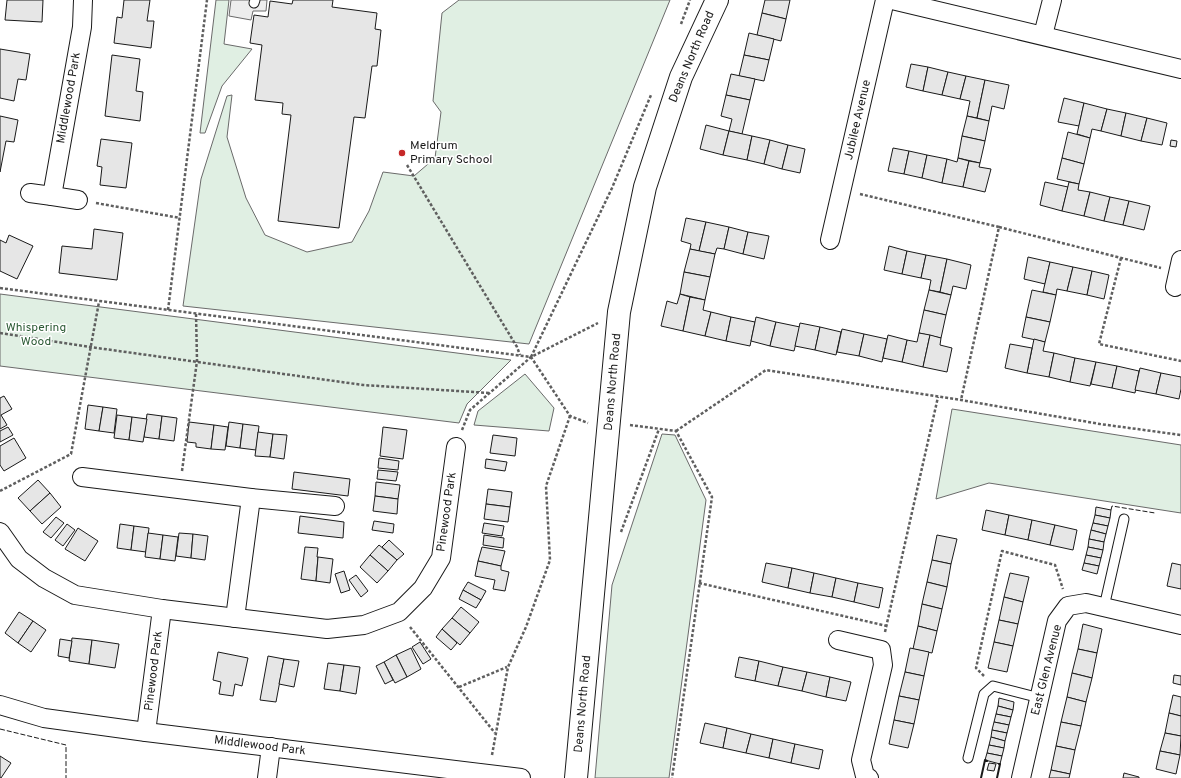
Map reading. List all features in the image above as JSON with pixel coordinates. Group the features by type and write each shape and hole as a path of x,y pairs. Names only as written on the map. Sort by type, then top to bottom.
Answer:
{"street":[{"name":"Middlewood Park","path":"52,196 82,27 83,0"},
{"name":"Deans North Road","path":"576,778 619,312 645,186 681,77 717,0"},
{"name":"Jubilee Avenue","path":"830,240 885,0"},
{"path":"892,0 1044,35 1181,69"},
{"path":"1044,35 1052,0"},
{"path":"30,193 78,200"},
{"name":"Pinewood Park","path":"0,532 19,559 44,578 75,594 162,609 327,629 364,625 399,612 423,588 441,558 456,447"},
{"path":"82,477 251,498 335,506"},
{"path":"235,618 251,498"},
{"path":"1068,606 1086,602 1181,625"},
{"name":"East Glen Avenue","path":"1021,778 1057,621 1068,606"},
{"name":"Pinewood Park","path":"146,732 162,609"},
{"path":"838,640 881,650 883,665 861,760 865,776 869,778"},
{"name":"Middlewood Park","path":"0,705 44,718 271,748 521,778"},
{"path":"266,778 271,748"}],"lane":[{"path":"1104,607 1124,519"},
{"path":"968,758 984,694 993,686 1040,698"}],"path":[{"path":"168,310 206,0"},
{"path":"678,29 690,0"},
{"path":"531,357 612,188 651,94"},
{"path":"407,165 517,347 520,355"},
{"path":"842,190 999,227 1178,273"},
{"path":"78,200 180,218"},
{"path":"961,400 999,227"},
{"path":"1121,258 1098,344 1181,361"},
{"path":"0,288 531,357 570,416 590,424"},
{"path":"0,490 71,454 99,302"},
{"path":"456,447 470,410 531,357 619,312"},
{"path":"179,489 197,361 196,313"},
{"path":"0,333 90,347 363,384 489,393"},
{"path":"625,424 676,431 766,370 961,400 1100,424 1181,435"},
{"path":"881,650 938,397"},
{"path":"489,774 495,733 508,667 526,627 550,560 546,486 570,416"},
{"path":"597,552 617,544 659,428"},
{"path":"672,778 712,497 676,431"},
{"path":"993,686 976,668 1002,551 1055,565 1068,606"},
{"path":"699,584 887,626"},
{"path":"399,612 495,733"},
{"path":"459,687 508,667"}],"green space":[{"path":"216,0 229,0 224,44 252,49 222,86 205,133 200,133"},
{"name":"Meldrum Primary School","path":"459,0 670,0 529,344 183,306 201,179 227,96 232,95 227,137 246,198 265,235 307,252 352,242 369,211 383,172 414,176 435,158 441,112 433,101 442,13"},
{"name":"Whispering Wood","path":"0,294 511,360 467,404 459,423 0,366"},
{"path":"525,374 554,408 549,431 474,425 478,411"},
{"path":"952,409 1181,445 1181,513 989,483 936,499"},
{"path":"662,434 675,435 706,500 669,778 595,778 612,585"}],"shaded area":[{"path":"231,0 267,0 266,11 253,11 251,20 229,16"}],"building":[{"path":"7,0 43,0 42,22 5,20"},
{"path":"124,0 150,0 147,21 154,21 151,48 114,43 117,17 122,18"},
{"path":"293,0 333,0 332,7 377,13 375,29 381,30 377,66 372,66 365,118 354,117 339,228 278,221 291,115 282,114 283,103 255,100 262,45 250,43 254,15 268,17 270,1 292,4"},
{"path":"765,0 790,0 786,19 762,13"},
{"path":"762,13 786,19 781,41 757,35"},
{"path":"749,33 774,39 769,60 744,55"},
{"path":"0,49 30,54 26,80 18,79 14,101 0,98"},
{"path":"112,55 140,59 136,91 143,92 140,121 105,116"},
{"path":"744,55 769,60 764,81 739,76"},
{"path":"911,64 928,67 923,91 906,87"},
{"path":"928,67 948,72 942,95 923,91"},
{"path":"948,72 966,76 960,99 942,95"},
{"path":"731,74 755,79 750,100 726,95"},
{"path":"966,76 985,80 977,118 967,116 970,101 960,99"},
{"path":"985,80 1009,85 1004,109 992,106 989,121 977,118"},
{"path":"726,95 750,100 742,134 729,131 732,119 721,116"},
{"path":"1064,98 1084,103 1079,126 1058,122"},
{"path":"1084,103 1107,109 1101,131 1092,129 1090,138 1077,134"},
{"path":"1107,109 1126,113 1121,136 1101,131"},
{"path":"1126,113 1147,118 1141,141 1121,136"},
{"path":"0,116 18,120 14,142 6,141 0,172"},
{"path":"967,116 989,121 985,141 962,136"},
{"path":"1147,118 1167,123 1162,145 1141,141"},
{"path":"706,125 729,131 723,155 700,149"},
{"path":"729,131 752,136 747,160 723,155"},
{"path":"1068,132 1090,138 1084,164 1062,158"},
{"path":"752,136 770,140 764,164 747,160"},
{"path":"962,136 985,141 980,163 958,158"},
{"path":"101,139 132,143 126,188 100,185 102,167 97,166"},
{"path":"770,140 788,145 782,169 764,164"},
{"path":"1171,140 1177,141 1176,147 1170,146"},
{"path":"788,145 805,149 800,173 782,169"},
{"path":"893,148 909,151 904,174 888,171"},
{"path":"909,151 927,155 922,178 904,174"},
{"path":"927,155 947,159 942,183 922,178"},
{"path":"958,158 969,161 963,187 942,183 947,159 957,162"},
{"path":"1062,158 1084,164 1079,184 1057,179"},
{"path":"969,161 980,163 979,167 991,169 985,192 963,187"},
{"path":"1045,182 1068,187 1062,211 1040,205"},
{"path":"1069,182 1079,184 1078,190 1090,192 1084,216 1062,211"},
{"path":"1090,192 1110,197 1104,221 1084,216"},
{"path":"1110,197 1129,201 1123,225 1104,221"},
{"path":"1129,201 1150,206 1144,230 1123,225"},
{"path":"686,218 706,222 699,251 690,249 691,244 681,241"},
{"path":"706,222 729,227 724,249 717,248 715,254 699,251"},
{"path":"729,227 748,232 743,254 724,249"},
{"path":"94,229 123,233 117,280 59,273 62,246 92,249"},
{"path":"748,232 769,236 764,259 743,254"},
{"path":"9,235 33,246 17,279 0,271 0,240 6,243"},
{"path":"889,246 907,251 902,274 884,270"},
{"path":"690,249 715,254 710,277 684,272"},
{"path":"907,251 926,255 921,278 902,274"},
{"path":"926,255 947,259 940,292 929,290 931,280 921,278"},
{"path":"1028,257 1050,262 1045,284 1024,279"},
{"path":"947,259 971,265 966,289 953,286 951,295 940,292"},
{"path":"1050,262 1073,267 1067,291 1057,289 1056,295 1043,292"},
{"path":"1073,267 1092,271 1087,295 1067,291"},
{"path":"1092,271 1109,275 1104,299 1087,295"},
{"path":"684,272 710,277 705,300 680,294"},
{"path":"929,290 951,295 946,315 924,310"},
{"path":"1032,290 1056,295 1050,322 1026,317"},
{"path":"680,294 690,297 683,331 661,326 667,301 677,304"},
{"path":"690,297 705,300 703,310 711,312 705,336 683,331"},
{"path":"924,310 946,315 941,338 919,333"},
{"path":"711,312 731,317 726,341 705,336"},
{"path":"731,317 755,322 750,346 726,341"},
{"path":"756,317 776,322 770,346 751,341"},
{"path":"1026,317 1050,322 1045,342 1022,337"},
{"path":"776,322 800,327 794,351 770,346"},
{"path":"800,323 820,327 815,350 795,346"},
{"path":"820,327 841,332 836,355 815,350"},
{"path":"842,329 864,334 859,356 837,352"},
{"path":"919,333 930,335 923,367 902,362 907,340 917,342"},
{"path":"864,334 887,339 882,362 859,356"},
{"path":"888,335 907,340 902,362 883,358"},
{"path":"930,335 941,338 940,345 952,348 947,372 923,367"},
{"path":"1034,339 1045,342 1043,351 1054,353 1049,377 1027,373"},
{"path":"1010,344 1032,348 1027,373 1005,368"},
{"path":"1054,353 1075,358 1070,382 1049,377"},
{"path":"1075,358 1096,362 1090,386 1070,382"},
{"path":"1096,362 1117,366 1112,388 1091,384"},
{"path":"1117,366 1139,371 1135,393 1112,388"},
{"path":"1140,368 1161,373 1156,394 1135,390"},
{"path":"1161,373 1181,377 1179,399 1156,394"},
{"path":"4,396 12,409 1,415 7,425 0,429 0,398"},
{"path":"88,405 103,407 99,431 85,429"},
{"path":"103,407 117,409 114,433 99,431"},
{"path":"147,414 162,416 159,439 144,437"},
{"path":"117,415 132,417 129,440 114,438"},
{"path":"162,416 177,418 174,441 159,439"},
{"path":"132,417 147,419 143,442 129,440"},
{"path":"189,422 214,425 211,449 196,447 196,443 187,442"},
{"path":"229,422 243,424 240,448 226,446"},
{"path":"243,424 259,426 256,450 240,448"},
{"path":"214,425 228,427 225,450 211,449"},
{"path":"8,427 13,435 0,442 0,431"},
{"path":"383,427 407,430 403,459 380,456"},
{"path":"258,432 273,434 270,457 255,456"},
{"path":"273,434 287,435 284,459 270,457"},
{"path":"493,435 517,438 515,456 490,453"},
{"path":"14,438 26,458 4,471 0,465 0,446"},
{"path":"379,458 399,461 398,470 378,468"},
{"path":"486,459 507,462 505,471 485,468"},
{"path":"378,470 398,472 396,481 377,479"},
{"path":"294,472 350,479 348,496 292,489"},
{"path":"38,480 50,493 30,511 18,498"},
{"path":"376,482 400,485 398,499 375,496"},
{"path":"488,489 512,492 510,507 486,504"},
{"path":"50,493 61,507 42,524 30,511"},
{"path":"375,496 398,499 397,514 373,511"},
{"path":"486,504 510,507 508,522 484,519"},
{"path":"1096,507 1111,510 1110,518 1095,515"},
{"path":"986,510 1009,515 1005,535 982,530"},
{"path":"1009,515 1032,520 1028,540 1005,535"},
{"path":"1095,515 1110,518 1108,526 1093,523"},
{"path":"300,516 344,522 343,538 298,533"},
{"path":"56,517 64,523 51,538 43,532"},
{"path":"1032,520 1055,525 1050,545 1028,540"},
{"path":"374,521 394,524 393,533 372,530"},
{"path":"484,523 504,526 502,536 482,533"},
{"path":"1093,523 1108,526 1106,534 1091,530"},
{"path":"67,524 75,530 63,546 55,540"},
{"path":"120,524 134,526 131,550 117,548"},
{"path":"1055,525 1077,530 1073,550 1050,545"},
{"path":"134,526 149,528 146,552 131,550"},
{"path":"78,528 98,541 85,561 65,549"},
{"path":"1091,530 1106,534 1104,542 1089,539"},
{"path":"148,533 163,535 160,559 145,557"},
{"path":"179,533 193,534 191,558 176,556"},
{"path":"193,534 208,536 205,560 191,558"},
{"path":"163,535 178,537 175,561 160,559"},
{"path":"484,535 504,538 503,548 483,545"},
{"path":"937,535 957,539 951,564 932,560"},
{"path":"1089,539 1104,542 1103,550 1088,547"},
{"path":"389,540 404,554 397,560 382,547"},
{"path":"379,545 397,560 388,571 370,555"},
{"path":"305,547 318,548 316,581 301,579"},
{"path":"482,547 505,551 501,566 478,561"},
{"path":"1088,547 1103,550 1101,558 1086,555"},
{"path":"370,555 388,571 377,583 360,567"},
{"path":"1086,555 1101,558 1099,566 1084,563"},
{"path":"318,557 333,559 330,583 316,581"},
{"path":"932,560 951,564 947,587 927,582"},
{"path":"478,561 501,566 501,570 509,572 505,591 493,589 495,580 475,576"},
{"path":"766,563 792,568 788,588 762,582"},
{"path":"1084,563 1099,566 1097,574 1082,570"},
{"path":"1172,563 1181,565 1181,589 1167,586"},
{"path":"792,568 814,573 810,593 788,588"},
{"path":"344,571 350,590 341,593 335,574"},
{"path":"814,573 836,578 832,597 810,593"},
{"path":"1010,573 1029,577 1023,602 1004,597"},
{"path":"356,575 368,591 361,597 349,580"},
{"path":"836,578 858,583 854,602 832,597"},
{"path":"468,582 486,591 481,600 463,590"},
{"path":"927,582 947,587 942,609 922,604"},
{"path":"858,583 883,588 879,608 854,602"},
{"path":"463,590 481,600 476,608 459,599"},
{"path":"1004,597 1023,602 1018,624 999,620"},
{"path":"922,604 942,609 937,631 918,626"},
{"path":"461,607 479,622 470,633 452,618"},
{"path":"19,612 33,621 18,643 5,633"},
{"path":"452,618 470,633 460,645 442,629"},
{"path":"999,620 1018,624 1013,646 994,642"},
{"path":"33,621 46,630 31,652 18,643"},
{"path":"1083,624 1102,629 1097,653 1078,649"},
{"path":"918,626 937,631 932,653 913,649"},
{"path":"442,629 457,643 451,650 436,637"},
{"path":"72,638 92,640 89,664 69,661"},
{"path":"60,639 72,641 69,658 58,656"},
{"path":"92,640 119,644 115,668 89,664"},
{"path":"420,642 431,659 423,664 412,647"},
{"path":"994,642 1013,646 1007,672 988,668"},
{"path":"411,648 421,669 407,677 396,655"},
{"path":"910,648 929,652 924,676 905,672"},
{"path":"1078,649 1097,653 1092,678 1072,673"},
{"path":"218,652 248,658 242,686 235,684 233,696 219,694 221,682 213,680"},
{"path":"396,655 407,677 395,683 384,662"},
{"path":"268,656 284,659 276,702 260,700"},
{"path":"739,657 759,661 755,681 735,677"},
{"path":"284,659 299,661 294,687 279,684"},
{"path":"759,661 783,667 778,686 755,681"},
{"path":"384,662 393,680 385,684 376,666"},
{"path":"328,663 344,665 340,691 324,689"},
{"path":"344,665 360,667 356,694 340,691"},
{"path":"783,667 807,672 802,691 778,686"},
{"path":"807,672 830,677 826,697 802,691"},
{"path":"905,672 924,676 919,700 899,696"},
{"path":"1072,673 1092,678 1086,702 1067,697"},
{"path":"1174,675 1181,676 1181,685 1173,683"},
{"path":"830,677 851,682 846,701 826,697"},
{"path":"1173,695 1181,697 1181,716 1169,713"},
{"path":"899,696 919,700 914,724 894,720"},
{"path":"1067,697 1086,702 1081,726 1061,722"},
{"path":"999,698 1014,702 1013,710 998,706"},
{"path":"998,706 1013,710 1011,717 996,714"},
{"path":"1169,713 1181,716 1181,736 1165,733"},
{"path":"996,714 1011,717 1009,725 994,722"},
{"path":"894,720 914,724 908,748 889,744"},
{"path":"994,722 1009,725 1007,733 992,730"},
{"path":"1061,722 1081,726 1075,750 1056,746"},
{"path":"705,723 727,728 723,748 700,743"},
{"path":"727,728 751,734 746,753 723,748"},
{"path":"992,730 1007,733 1005,741 991,737"},
{"path":"1165,733 1181,736 1180,755 1160,751"},
{"path":"751,734 773,739 769,758 746,753"},
{"path":"991,737 1005,741 1004,748 989,745"},
{"path":"773,739 795,744 791,763 769,758"},
{"path":"795,744 823,750 819,769 791,763"},
{"path":"989,745 1004,748 1002,756 987,753"},
{"path":"1056,746 1075,750 1070,774 1051,770"},
{"path":"1160,751 1180,755 1176,774 1156,769"},
{"path":"987,753 1002,756 1000,764 985,760"},
{"path":"0,756 11,763 1,778 0,778"},
{"path":"989,763 996,764 994,771 987,770"},
{"path":"1051,770 1070,774 1069,778 1049,778"},
{"path":"1124,773 1139,777 1139,778 1123,778"}],"fence":[{"path":"1111,510 1112,506 1155,513"},
{"path":"0,729 66,745 66,778"}],"wall":[{"path":"981,778 985,760 987,761"},
{"path":"997,778 999,764"}],"place":[{"name":"Meldrum Primary School","path":"402,153"}]}
